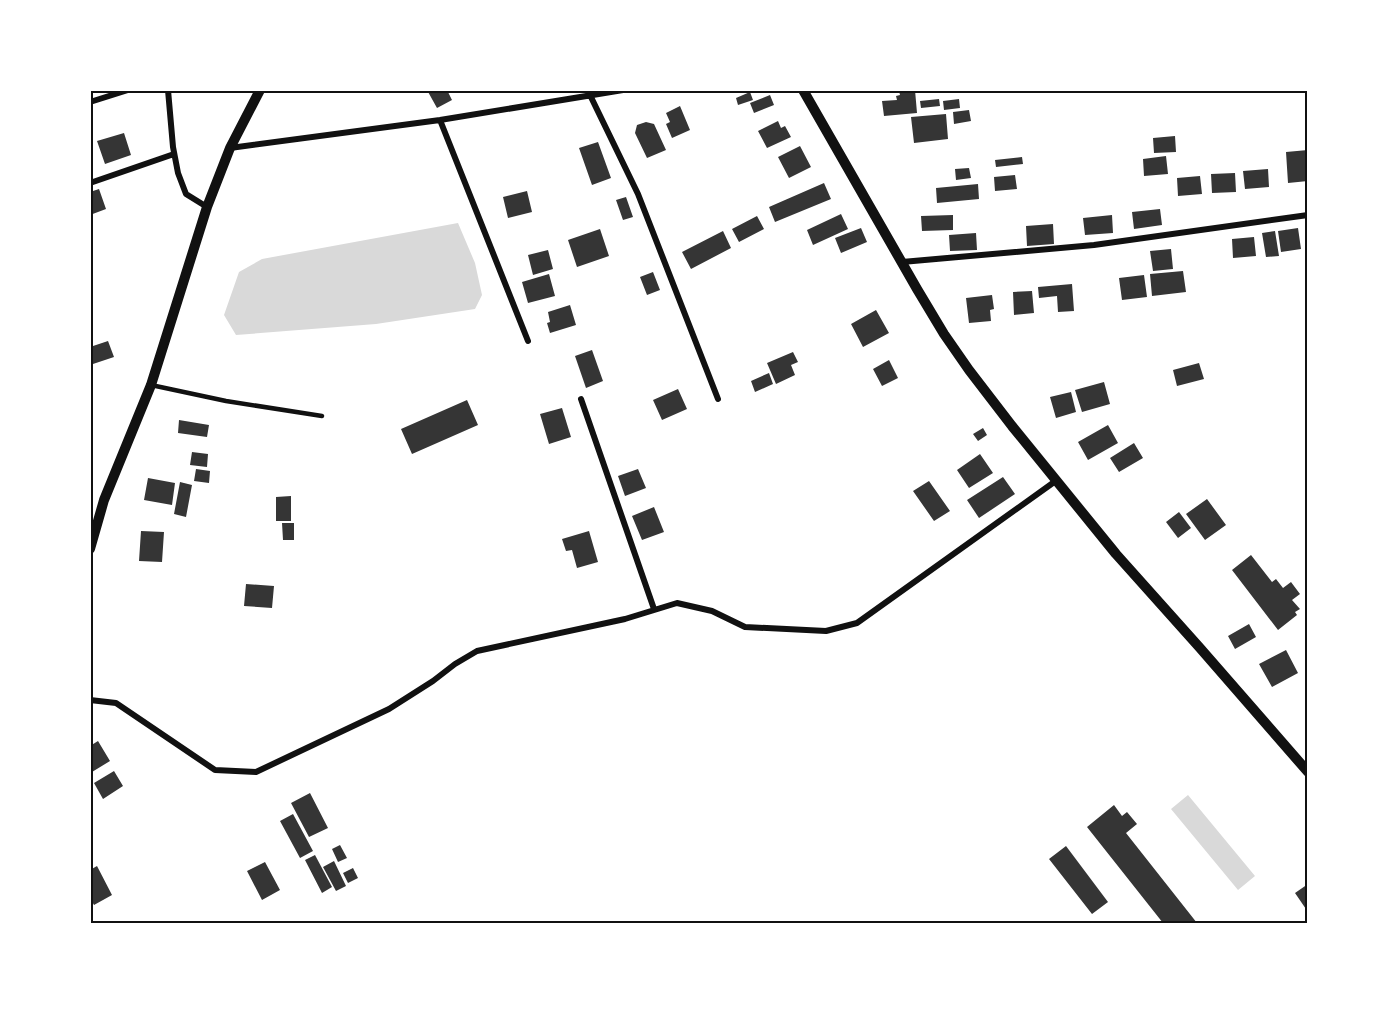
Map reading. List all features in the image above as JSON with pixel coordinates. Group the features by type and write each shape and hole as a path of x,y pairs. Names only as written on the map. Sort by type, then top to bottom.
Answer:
{"street":[{"path":"90,102 128,90"},
{"path":"168,90 178,173 186,194 207,207"},
{"path":"90,549 104,500 151,386 207,207 230,148 260,90"},
{"path":"230,148 440,120 623,90"},
{"path":"803,90 944,334 969,370 1116,554 1308,772"},
{"path":"590,95 638,194 718,399"},
{"path":"440,120 528,341"},
{"path":"90,183 174,154"},
{"path":"902,262 1094,245 1308,215"},
{"path":"581,399 654,609"},
{"path":"90,700 116,703 215,770 256,772 389,709 477,651 625,620 677,603 712,611 745,627 826,632 857,623 1057,480"}],"lane":[{"path":"151,386 226,401 322,416"}],"shaded area":[{"path":"458,223 475,263 482,295 475,309 376,324 236,335 224,315 239,272 262,259"},
{"path":"1188,795 1255,876 1238,890 1171,809"}],"building":[{"path":"427,90 447,90 452,100 437,108"},
{"path":"915,90 917,113 884,116 882,101 897,100 896,96 900,95 899,91"},
{"path":"750,92 753,100 738,105 736,98"},
{"path":"770,95 774,105 754,113 750,103"},
{"path":"939,99 940,106 921,108 920,101"},
{"path":"959,99 960,108 944,110 943,101"},
{"path":"680,106 690,130 672,138 666,124 670,122 666,113"},
{"path":"969,110 971,121 954,124 953,112"},
{"path":"946,114 948,139 914,143 911,117"},
{"path":"778,121 781,128 785,126 791,137 767,148 758,131"},
{"path":"646,122 654,124 666,150 647,158 635,133 637,125"},
{"path":"124,133 131,155 105,164 97,141"},
{"path":"1175,136 1176,152 1154,153 1153,138"},
{"path":"598,142 611,178 592,185 579,148"},
{"path":"800,146 811,167 789,178 778,157"},
{"path":"1308,150 1308,181 1288,183 1286,152"},
{"path":"1166,156 1168,174 1144,176 1143,159"},
{"path":"1022,157 1023,164 996,167 995,160"},
{"path":"969,168 971,178 956,180 955,169"},
{"path":"1268,169 1269,187 1245,189 1243,171"},
{"path":"1235,173 1236,192 1212,193 1211,174"},
{"path":"1015,175 1017,189 995,191 994,177"},
{"path":"1200,176 1202,194 1178,196 1177,178"},
{"path":"824,183 831,199 775,222 769,207"},
{"path":"978,184 979,199 937,203 936,188"},
{"path":"99,189 106,209 90,215 90,192"},
{"path":"527,191 532,212 508,218 503,197"},
{"path":"626,197 633,217 623,220 616,200"},
{"path":"1160,209 1162,225 1134,229 1132,212"},
{"path":"841,214 848,229 813,245 807,230"},
{"path":"953,215 953,230 922,231 921,216"},
{"path":"1112,215 1113,233 1085,235 1083,218"},
{"path":"757,216 764,229 739,242 732,229"},
{"path":"1053,224 1054,244 1027,246 1026,226"},
{"path":"861,228 867,242 841,253 835,238"},
{"path":"1298,228 1301,249 1281,252 1278,231"},
{"path":"600,229 609,256 577,267 568,240"},
{"path":"723,231 731,248 691,269 682,252"},
{"path":"1275,231 1279,256 1266,257 1262,233"},
{"path":"976,233 977,250 950,251 949,235"},
{"path":"1254,237 1256,256 1233,258 1232,239"},
{"path":"1171,249 1173,269 1153,271 1150,251"},
{"path":"548,250 553,269 533,275 528,255"},
{"path":"1183,271 1186,292 1152,296 1150,274"},
{"path":"653,272 660,290 647,295 640,277"},
{"path":"549,274 555,296 528,303 522,282"},
{"path":"1144,275 1147,297 1122,300 1119,278"},
{"path":"1072,284 1074,311 1058,312 1057,296 1039,298 1038,287"},
{"path":"1032,291 1034,313 1014,315 1013,292"},
{"path":"992,295 994,309 990,310 991,321 969,323 966,298"},
{"path":"570,305 576,325 550,333 547,323 550,322 548,312"},
{"path":"876,310 889,333 863,347 851,324"},
{"path":"108,341 114,357 90,365 90,347"},
{"path":"592,350 603,381 586,388 575,356"},
{"path":"793,352 798,362 791,365 795,375 776,384 767,363"},
{"path":"889,360 898,378 882,386 873,369"},
{"path":"1199,363 1204,379 1177,386 1173,370"},
{"path":"769,373 773,384 755,392 751,381"},
{"path":"1104,382 1110,404 1082,412 1075,390"},
{"path":"678,389 687,409 662,420 653,400"},
{"path":"1071,392 1076,412 1056,418 1050,397"},
{"path":"467,400 478,425 412,454 401,429"},
{"path":"562,408 571,437 549,444 540,414"},
{"path":"179,420 209,425 207,437 178,433"},
{"path":"1108,425 1118,443 1088,460 1078,442"},
{"path":"983,428 987,435 978,441 973,434"},
{"path":"1134,443 1143,458 1119,472 1110,458"},
{"path":"192,452 208,454 207,467 190,465"},
{"path":"980,454 993,473 969,488 957,470"},
{"path":"196,469 210,471 209,483 194,481"},
{"path":"638,469 646,488 625,496 618,476"},
{"path":"1003,477 1015,494 979,518 967,500"},
{"path":"148,478 175,483 172,505 144,500"},
{"path":"929,481 950,511 934,521 913,491"},
{"path":"180,482 192,485 186,517 174,514"},
{"path":"291,496 291,521 276,521 276,497"},
{"path":"1207,499 1226,525 1205,540 1186,514"},
{"path":"654,507 664,532 642,540 632,516"},
{"path":"1179,512 1191,528 1178,538 1166,522"},
{"path":"282,523 294,523 294,540 283,540"},
{"path":"141,531 164,532 162,562 139,561"},
{"path":"589,531 598,562 577,568 572,550 566,551 562,539"},
{"path":"1251,555 1272,582 1276,579 1283,588 1291,582 1300,594 1292,600 1300,609 1295,612 1297,615 1278,630 1232,570"},
{"path":"246,584 274,586 272,608 244,606"},
{"path":"1249,624 1256,637 1235,649 1228,636"},
{"path":"1286,650 1298,673 1272,687 1259,664"},
{"path":"98,741 110,761 92,772 90,746"},
{"path":"114,771 123,786 103,799 94,783"},
{"path":"310,793 328,828 309,837 291,803"},
{"path":"1114,805 1122,816 1127,812 1137,824 1126,833 1197,923 1163,923 1087,827"},
{"path":"293,814 313,851 300,858 280,821"},
{"path":"340,845 347,858 338,862 332,849"},
{"path":"1066,846 1108,902 1092,914 1049,859"},
{"path":"315,855 332,887 322,893 305,860"},
{"path":"334,861 346,886 336,891 323,867"},
{"path":"265,862 280,890 262,900 247,871"},
{"path":"97,866 112,895 94,905 90,898 90,870"},
{"path":"353,868 358,878 348,883 343,873"},
{"path":"1308,884 1308,912 1295,893"}]}
